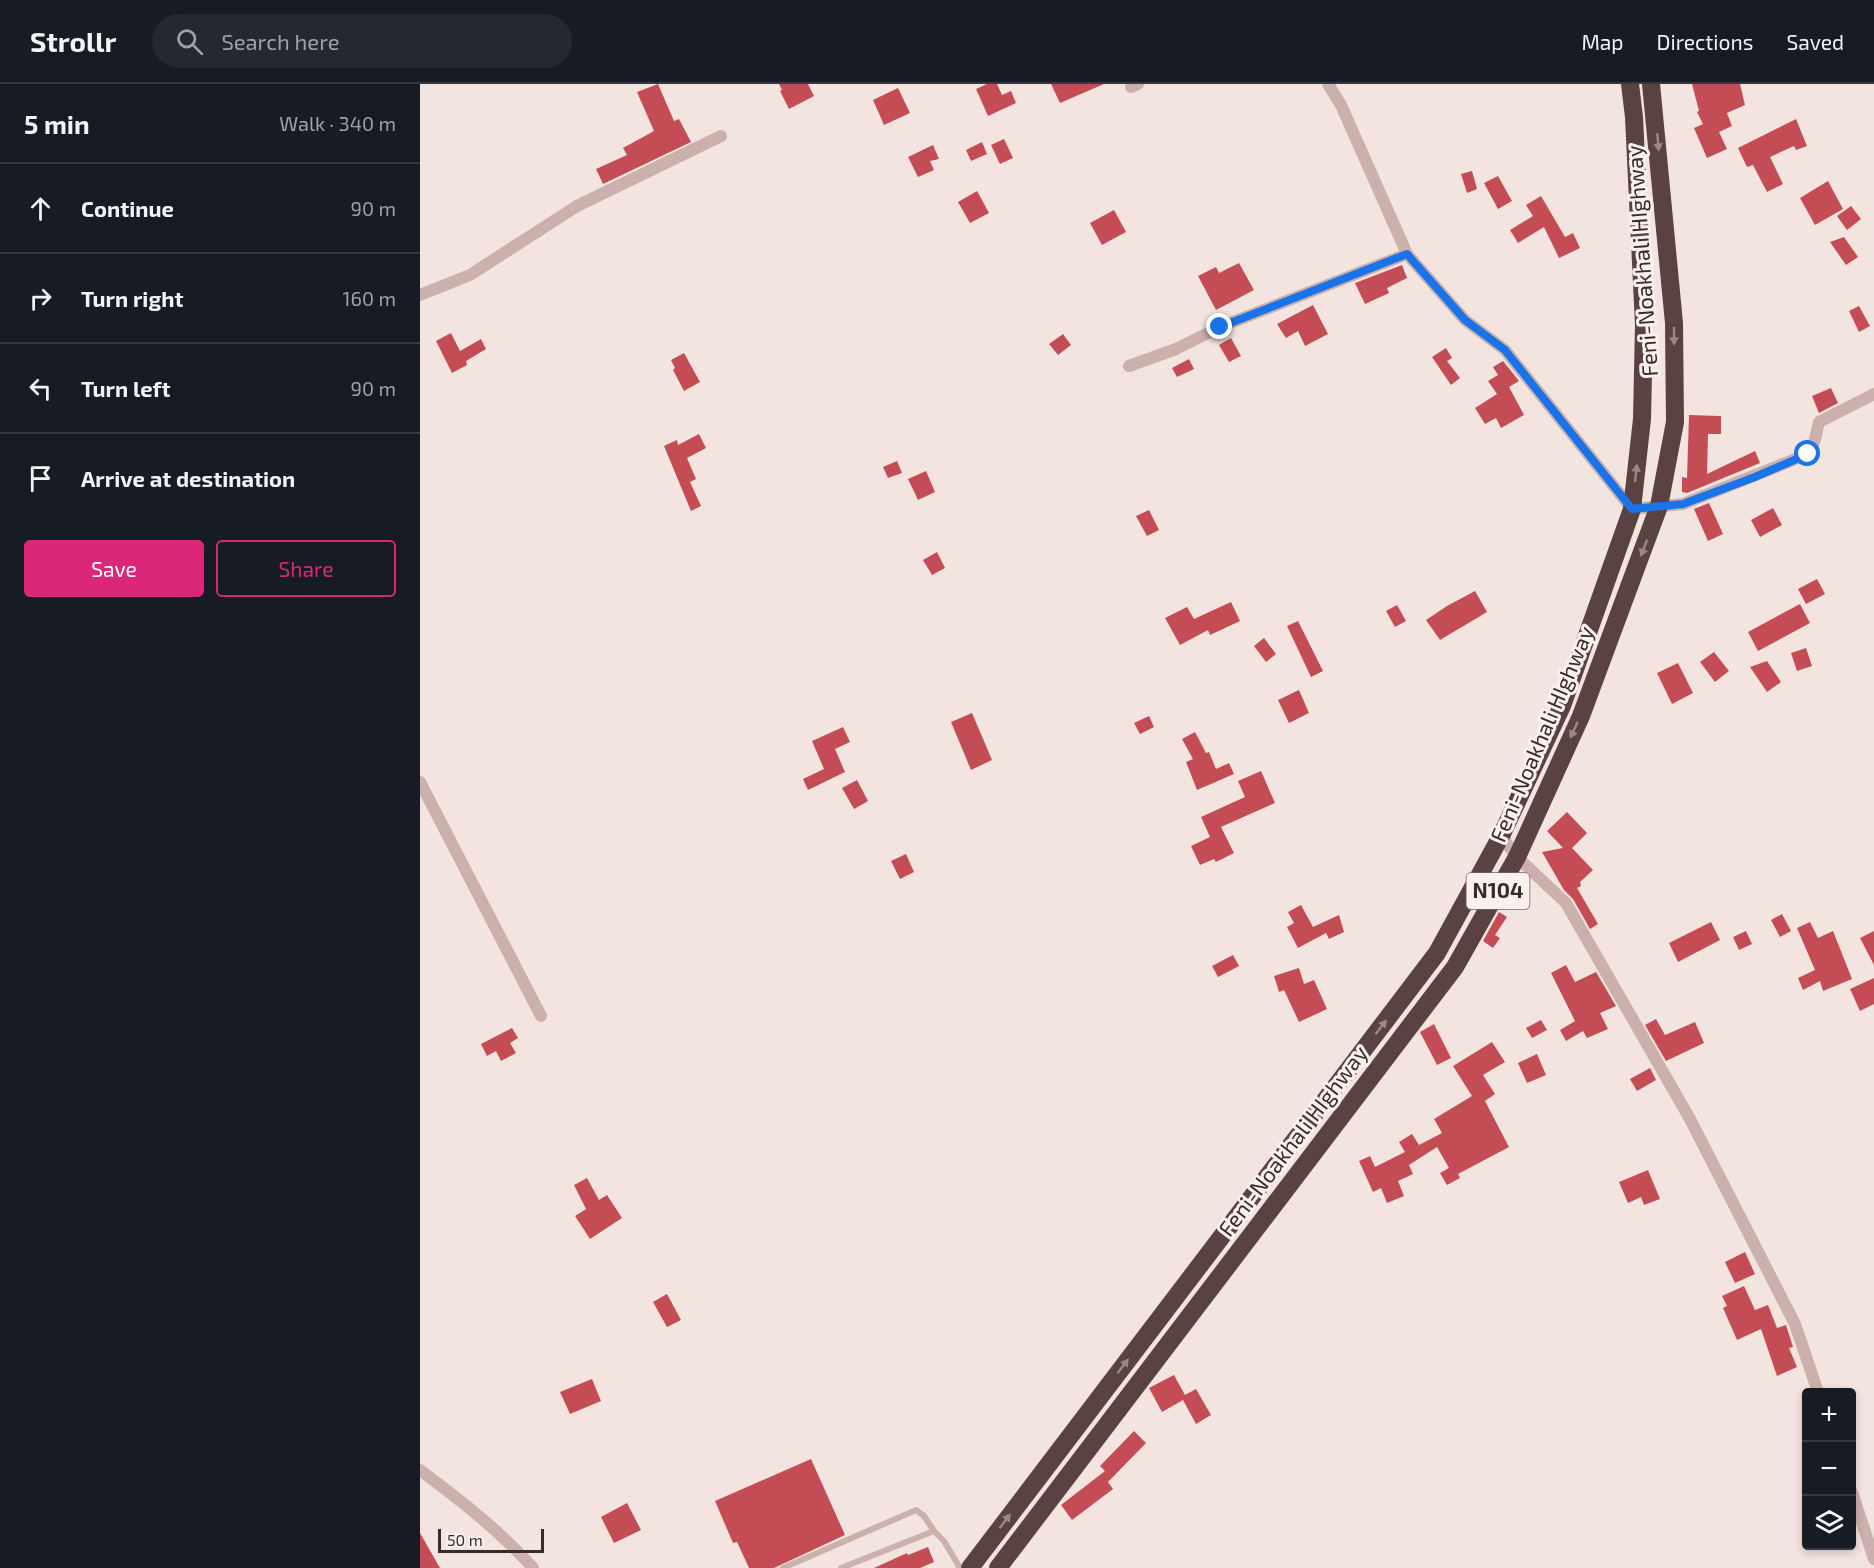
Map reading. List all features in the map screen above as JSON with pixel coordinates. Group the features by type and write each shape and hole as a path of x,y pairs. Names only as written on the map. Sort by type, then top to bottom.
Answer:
{"highway":[{"name":"Feni-Noakhali HIghway","path":"970,1568 1437,953 1501,836 1562,706 1632,509 1642,419 1644,325 1634,117 1630,84"},
{"name":"Feni-Noakhali HIghway","path":"998,1568 1455,968 1517,857 1581,716 1659,506 1675,422 1674,323 1652,84"}],"street":[{"path":"1328,84 1341,105 1407,254 1465,320 1505,350 1632,509 1683,504 1808,454 1813,447 1819,422 1874,394"},
{"path":"420,295 470,275 577,206 721,136"},
{"path":"1129,366 1176,349 1220,327 1407,254"},
{"path":"420,782 541,1016"},
{"path":"1501,836 1517,857 1566,903 1690,1119 1795,1323 1817,1388"},
{"path":"420,1470 476,1512 533,1568"},
{"path":"1853,1496 1870,1537 1874,1559"}],"lane":[{"path":"783,1568 916,1510 945,1541 960,1568"},
{"path":"840,1568 934,1531"}],"building":[{"path":"658,84 674,121 679,119 691,142 603,184 596,169 627,155 623,148 654,131 637,92"},
{"path":"779,84 808,84 814,96 789,109"},
{"path":"987,84 997,84 1002,95 1011,91 1016,103 988,116 976,89"},
{"path":"1051,84 1104,84 1060,103"},
{"path":"1692,84 1740,84 1745,105 1727,113 1732,126 1719,132 1727,149 1707,158 1694,128 1703,124 1697,112 1699,111"},
{"path":"898,88 910,113 884,125 873,100"},
{"path":"1796,119 1807,146 1796,150 1794,146 1770,157 1783,184 1767,192 1753,165 1747,167 1738,148"},
{"path":"1004,139 1013,158 1000,164 991,145"},
{"path":"982,142 987,154 971,161 966,150"},
{"path":"933,145 939,159 930,161 934,170 918,177 908,157"},
{"path":"1472,171 1477,189 1467,193 1461,174"},
{"path":"1498,176 1512,201 1498,209 1484,183"},
{"path":"1828,181 1843,209 1815,225 1800,198"},
{"path":"977,191 989,213 970,223 958,202"},
{"path":"1541,196 1565,237 1573,233 1580,248 1559,258 1544,227 1518,243 1510,230 1533,216 1526,205"},
{"path":"1851,206 1861,219 1847,230 1837,216"},
{"path":"1114,210 1126,232 1102,245 1090,223"},
{"path":"1844,237 1858,257 1846,265 1830,242"},
{"path":"1239,263 1254,290 1216,310 1198,276 1216,267 1219,273"},
{"path":"1402,265 1407,278 1387,288 1389,293 1365,304 1355,283"},
{"path":"1313,305 1328,334 1305,346 1298,331 1286,338 1277,324"},
{"path":"1859,306 1870,326 1859,332 1849,311"},
{"path":"451,333 460,351 481,339 486,349 466,361 467,365 452,373 436,341"},
{"path":"1063,334 1071,345 1058,355 1049,344"},
{"path":"1231,338 1241,356 1229,362 1219,345"},
{"path":"1446,348 1452,358 1447,361 1460,378 1451,385 1432,357"},
{"path":"684,353 700,382 684,391 673,370 675,368 671,360"},
{"path":"1189,359 1194,369 1177,377 1172,368"},
{"path":"1503,361 1519,381 1509,387 1524,415 1501,428 1496,418 1485,424 1475,408 1497,394 1488,381 1498,375 1493,367"},
{"path":"1831,388 1838,403 1819,413 1812,396"},
{"path":"1689,415 1721,416 1721,434 1708,434 1707,474 1755,451 1760,463 1687,493 1682,492 1682,477 1687,478"},
{"path":"699,434 706,448 687,458 696,479 690,482 701,506 691,511 664,446 677,440 678,445"},
{"path":"897,461 902,473 888,478 883,467"},
{"path":"926,471 935,492 918,500 908,479"},
{"path":"1709,503 1723,534 1708,541 1694,509"},
{"path":"1773,508 1782,525 1760,537 1751,520"},
{"path":"1149,510 1159,530 1147,536 1136,516"},
{"path":"937,552 945,568 932,575 923,560"},
{"path":"1817,579 1825,594 1806,604 1798,589"},
{"path":"1475,591 1487,612 1440,640 1426,620"},
{"path":"1231,602 1240,621 1210,635 1208,630 1180,645 1165,618 1187,607 1194,619"},
{"path":"1800,604 1810,623 1758,651 1748,632"},
{"path":"1397,605 1406,621 1395,627 1386,611"},
{"path":"1298,621 1323,671 1311,677 1287,626"},
{"path":"1264,638 1276,654 1266,662 1254,646"},
{"path":"1806,648 1812,666 1797,671 1791,653"},
{"path":"1714,652 1729,671 1715,682 1700,662"},
{"path":"1767,661 1781,682 1767,692 1750,667"},
{"path":"1678,663 1693,693 1672,704 1657,673"},
{"path":"1299,690 1309,713 1289,723 1278,700"},
{"path":"972,713 992,760 971,770 951,722"},
{"path":"1149,716 1154,727 1140,734 1134,723"},
{"path":"843,727 850,742 835,749 845,772 808,790 803,779 824,769 812,741"},
{"path":"1195,732 1206,753 1209,752 1216,769 1229,763 1234,774 1197,790 1186,762 1193,759 1182,739"},
{"path":"1261,771 1275,803 1221,827 1234,853 1216,862 1214,859 1200,865 1191,846 1210,837 1201,817 1245,797 1238,781"},
{"path":"857,780 868,801 854,809 842,788"},
{"path":"1567,812 1587,833 1572,848 1593,870 1577,888 1598,924 1590,929 1542,852 1563,848 1547,831"},
{"path":"906,854 914,872 900,879 891,861"},
{"path":"1301,905 1313,927 1339,915 1344,932 1329,939 1326,933 1298,948 1287,927 1294,923 1288,912"},
{"path":"1499,912 1507,917 1495,935 1500,938 1493,948 1483,941"},
{"path":"1782,914 1791,931 1780,937 1771,920"},
{"path":"1711,922 1720,940 1678,962 1669,943"},
{"path":"1810,922 1818,938 1833,931 1852,979 1823,991 1820,981 1803,990 1798,978 1815,970 1797,928"},
{"path":"1746,931 1752,944 1739,950 1733,937"},
{"path":"1874,931 1874,965 1860,938"},
{"path":"1233,955 1239,966 1218,977 1212,966"},
{"path":"1566,965 1575,982 1596,972 1616,1006 1600,1013 1608,1029 1587,1038 1583,1031 1566,1041 1560,1030 1575,1021 1551,973"},
{"path":"1299,968 1304,984 1314,980 1327,1009 1299,1022 1284,990 1279,992 1274,976"},
{"path":"1874,978 1874,1004 1860,1011 1850,989"},
{"path":"1656,1019 1665,1035 1695,1022 1704,1043 1666,1061 1645,1025"},
{"path":"1541,1020 1547,1030 1532,1038 1526,1028"},
{"path":"1434,1024 1451,1058 1437,1065 1420,1032"},
{"path":"512,1028 518,1038 510,1043 516,1053 501,1061 496,1051 487,1056 481,1044"},
{"path":"1492,1042 1505,1062 1483,1075 1495,1094 1485,1101 1509,1147 1458,1174 1460,1178 1447,1185 1440,1173 1449,1168 1437,1147 1409,1165 1413,1174 1398,1181 1404,1196 1387,1203 1381,1188 1373,1192 1359,1161 1370,1156 1375,1167 1405,1152 1399,1142 1412,1134 1419,1145 1442,1133 1434,1119 1472,1096 1453,1066"},
{"path":"1537,1054 1546,1075 1527,1083 1518,1063"},
{"path":"1650,1068 1656,1080 1637,1091 1630,1079"},
{"path":"1648,1170 1660,1199 1644,1205 1641,1197 1628,1203 1619,1182"},
{"path":"587,1178 599,1200 607,1195 622,1218 590,1239 575,1216 586,1209 574,1185"},
{"path":"1745,1252 1755,1274 1735,1283 1725,1262"},
{"path":"1744,1286 1755,1310 1768,1305 1777,1328 1786,1325 1793,1347 1789,1348 1797,1367 1777,1376 1761,1329 1737,1340 1723,1308 1727,1306 1722,1296"},
{"path":"667,1294 681,1320 667,1327 653,1302"},
{"path":"1174,1375 1185,1395 1196,1389 1211,1415 1196,1424 1183,1400 1162,1412 1149,1388"},
{"path":"592,1379 601,1401 570,1414 560,1392"},
{"path":"1134,1431 1146,1443 1108,1482 1113,1489 1072,1520 1061,1505 1105,1471 1100,1466"},
{"path":"811,1459 845,1535 774,1568 749,1568 737,1542 733,1543 715,1501"},
{"path":"627,1503 641,1530 614,1543 601,1517"},
{"path":"420,1533 440,1568 420,1568"},
{"path":"928,1547 934,1562 920,1568 874,1568 907,1553 908,1555"}],"route":[{"path":"1220,327 1407,254 1465,320 1505,350 1632,509 1683,504 1808,454"}]}
